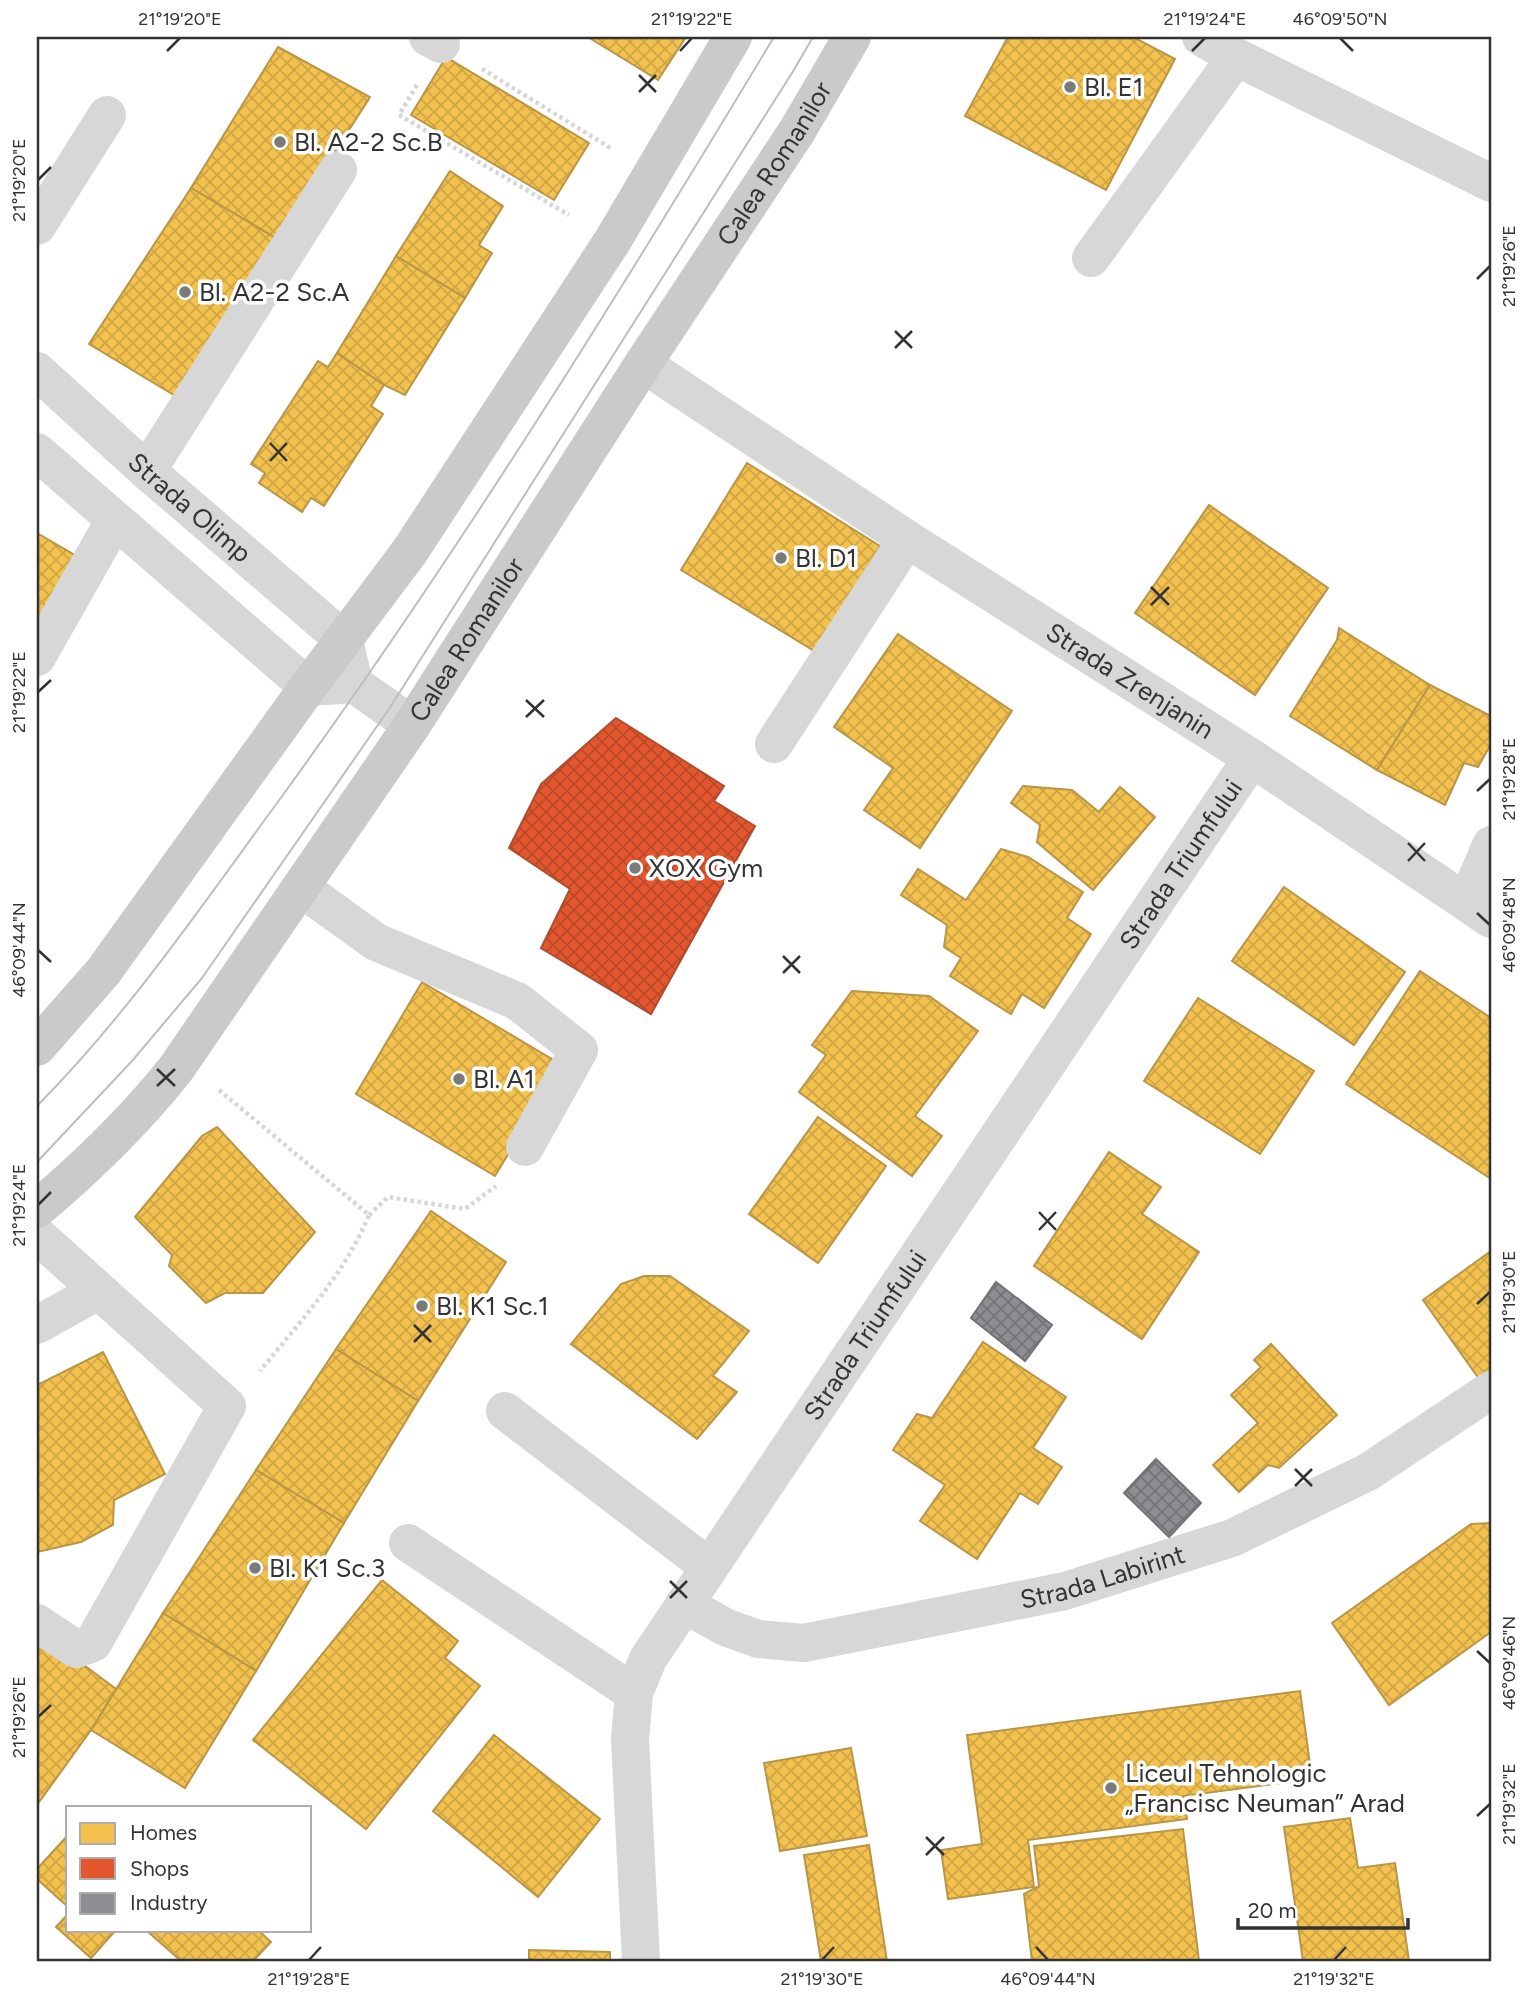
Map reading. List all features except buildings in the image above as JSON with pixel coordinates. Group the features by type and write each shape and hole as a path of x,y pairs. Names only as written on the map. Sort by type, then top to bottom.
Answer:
{"main road":[{"path":"37,1048 103,972 308,687 410,551 613,240 733,37"},
{"name":"Calea Romanilor","path":"37,1209 104,1149 143,1109 175,1070 412,725 643,364 797,131 852,37"}],"street":[{"path":"1201,37 1236,57 1491,183"},
{"path":"1091,258 1236,57"},
{"path":"37,226 107,115"},
{"path":"147,471 338,170"},
{"name":"Strada Zrenjanin","path":"643,364 907,539 1252,758 1479,910"},
{"name":"Strada Olimp","path":"37,371 147,471 344,640"},
{"path":"37,452 308,687 354,684 412,725"},
{"path":"37,657 114,521"},
{"path":"774,744 907,539"},
{"path":"344,640 354,684"},
{"name":"Strada Triumfului","path":"641,1961 630,1739 634,1693 648,1659 1252,758"},
{"path":"1479,910 1491,845"},
{"path":"301,888 376,942 517,1001 579,1050 525,1147"},
{"path":"37,1235 227,1406 93,1643 76,1649 37,1623"},
{"path":"37,1325 98,1291"},
{"name":"Strada Labirint","path":"684,1604 725,1627 758,1639 804,1643 1065,1591 1233,1538 1368,1472 1491,1390"},
{"path":"505,1411 709,1567"},
{"path":"408,1543 634,1693"}],"path":[{"path":"613,240 399,115 434,40 653,174"},
{"path":"218,1089 369,1215"},
{"path":"227,1406 253,1380 333,1283 356,1245 369,1215 388,1197 465,1209 485,1197 505,1178 525,1147"}],"tram line":[{"path":"37,1106 134,996 346,707 535,423 774,37"},
{"path":"37,1162 132,1061 202,978 389,709 813,37"}],"place":[{"name":"Bl. E1","path":"1070,87"},
{"name":"Bl. A2-2 Sc.B","path":"280,142"},
{"name":"Bl. A2-2 Sc.A","path":"185,292"},
{"name":"Bl. D1","path":"781,558"},
{"name":"XOX Gym","path":"635,868"},
{"name":"Bl. A1","path":"459,1079"},
{"name":"Bl. K1 Sc.1","path":"422,1306"},
{"name":"Bl. K1 Sc.3","path":"255,1568"},
{"name":"Liceul Tehnologic „Francisc Neuman” Arad","path":"1111,1788"}]}
